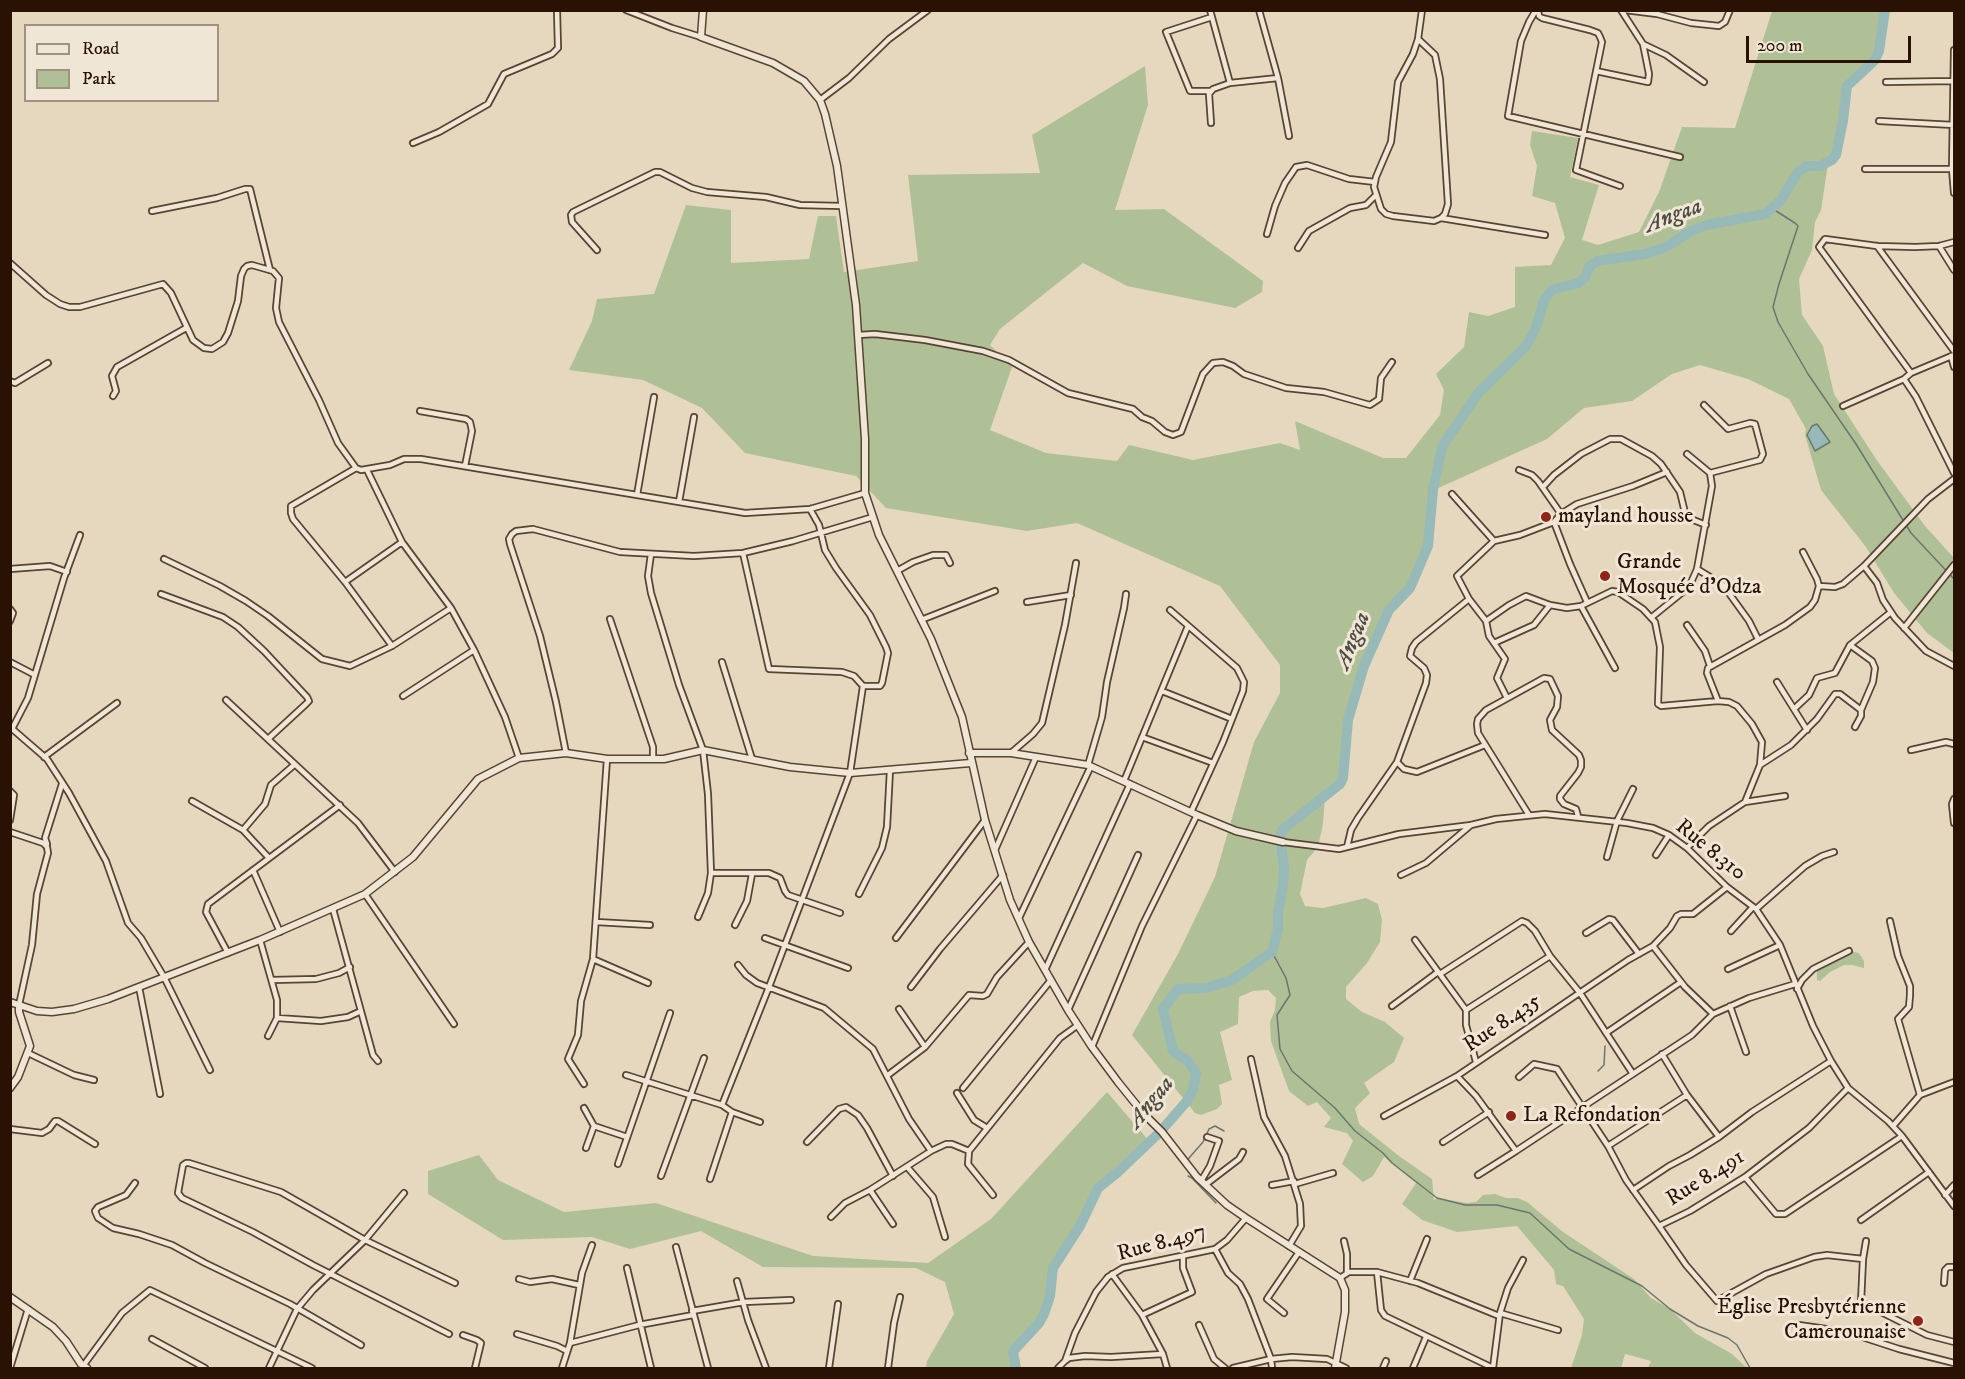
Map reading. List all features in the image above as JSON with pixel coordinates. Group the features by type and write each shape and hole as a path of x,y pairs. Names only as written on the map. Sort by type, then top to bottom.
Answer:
{"street":[{"path":"413,143 439,132 488,104 504,74 552,54 558,48 557,10"},
{"path":"626,10 773,63 804,81 820,100 831,133 855,297 865,439 866,493 873,517 921,620 962,717 985,820 1010,900 1029,942 1068,1011 1092,1047 1137,1105 1162,1132 1180,1158 1203,1183 1246,1218 1340,1278 1346,1290 1336,1366"},
{"path":"701,37 704,10"},
{"path":"820,100 849,78 888,39 928,10"},
{"path":"1210,10 1230,83"},
{"path":"1259,10 1278,78 1289,136"},
{"path":"1418,39 1435,55 1437,62 1448,204 1445,214 1434,220 1386,214 1381,209 1376,195 1375,182 1390,142 1398,82 1418,39 1422,10"},
{"path":"1537,10 1542,18 1598,33 1602,42 1576,167 1578,172 1620,186"},
{"path":"1537,10 1521,41 1508,116 1680,157"},
{"path":"1596,71 1648,82 1649,74 1643,44 1623,10"},
{"path":"1623,10 1719,26 1725,22 1730,10"},
{"path":"1212,18 1166,32 1190,91 1210,91 1230,83 1278,78"},
{"path":"1643,44 1666,56 1704,82"},
{"path":"1954,50 1954,193"},
{"path":"1886,81 1953,84"},
{"path":"1210,91 1211,123"},
{"path":"1879,121 1954,125"},
{"path":"1267,234 1275,206 1285,183 1296,167 1313,166 1349,179 1375,182"},
{"path":"1865,169 1953,169"},
{"path":"597,250 572,222 573,212 655,172 660,172 685,186 707,192 766,197 800,205 842,206"},
{"path":"152,212 250,189 270,270"},
{"path":"1298,248 1309,231 1350,208 1366,205 1376,195"},
{"path":"1440,218 1545,235"},
{"path":"1911,373 1820,249 1822,240 1877,246 1939,246 1954,242"},
{"path":"1877,246 1954,354 1954,366"},
{"path":"1939,246 1954,270"},
{"path":"10,263 46,295 69,307 80,307 163,284 171,293 186,328 198,345 204,348 217,347 223,342 233,320 244,269 252,265 270,270 279,278 276,308 279,322 338,443 356,468"},
{"path":"113,396 116,391 112,376 117,367 186,328"},
{"path":"858,335 874,334 925,340 983,351 1009,360 1075,396 1133,409 1165,432 1173,435 1181,432 1203,374 1213,363 1223,362 1244,374 1286,388 1324,392 1370,405 1379,399 1381,378 1392,362"},
{"path":"1843,406 1954,354"},
{"path":"10,381 15,383 48,363"},
{"path":"1904,379 1916,397 1954,473"},
{"path":"638,495 654,397"},
{"path":"1704,405 1728,429 1750,423 1755,424 1763,454 1760,460 1710,473"},
{"path":"420,411 466,419 470,422 472,431 465,466"},
{"path":"679,502 694,417"},
{"path":"1543,487 1554,474 1581,454 1615,438 1621,439 1652,456 1667,472 1680,492 1686,516 1706,525"},
{"path":"1652,617 1689,587 1697,569 1712,495 1712,479 1710,473 1687,454"},
{"path":"392,646 345,582 293,519 291,513 291,506 356,468 367,470 412,459 745,513 810,509 866,493"},
{"path":"367,470 402,542 451,608 474,650 505,717 519,758"},
{"path":"1519,470 1532,475 1561,514"},
{"path":"1507,698 1497,678 1505,659 1489,636 1486,621 1469,599 1457,576 1494,541 1520,535 1554,522 1561,514 1577,504 1634,486 1667,472"},
{"path":"1819,586 1835,587 1843,584 1864,566 1928,500 1954,479"},
{"path":"1452,494 1494,541"},
{"path":"743,553 769,669 842,672 854,676 863,686 876,687 882,682 888,653 886,647 870,615 825,550 817,520 810,509"},
{"path":"566,753 540,636 509,539 516,531 533,529 620,552 694,556 743,553 873,517"},
{"path":"1554,522 1587,602"},
{"path":"81,535 67,572 36,675 25,705 11,728 44,757 62,783 106,861 128,923 141,938 164,977 210,1070"},
{"path":"345,582 402,542"},
{"path":"1718,701 1706,670 1785,625 1810,607 1815,600 1819,586 1803,552"},
{"path":"651,555 648,576 651,593 679,685 704,750 711,873 708,893 698,917"},
{"path":"897,571 913,561 933,555 946,555 950,563"},
{"path":"164,559 246,601 268,615 322,659 350,666 392,646 451,608"},
{"path":"1011,753 1042,723 1076,563"},
{"path":"10,569 50,566 67,572"},
{"path":"1864,566 1877,583 1883,600 1904,628 1926,651 1954,666"},
{"path":"1904,628 1953,567"},
{"path":"1697,569 1723,585 1749,621 1758,639"},
{"path":"921,620 995,591"},
{"path":"1486,621 1526,596 1550,605 1567,608 1581,606 1615,591 1635,603 1652,617 1658,630 1660,646 1658,704 1729,702 1737,706 1762,741 1760,765 1745,802"},
{"path":"161,594 223,617 238,627 307,697 309,701 268,739"},
{"path":"1019,918 1089,765 1102,717 1126,594"},
{"path":"1027,602 1071,595"},
{"path":"1347,848 1351,830 1396,762 1426,683 1427,675 1424,668 1410,656 1412,648 1441,620 1469,599"},
{"path":"1494,643 1534,625 1550,605"},
{"path":"1581,606 1615,668"},
{"path":"10,609 13,613 10,621"},
{"path":"1092,1047 1142,926 1194,814 1232,719 1244,682 1237,668 1170,610"},
{"path":"1794,709 1809,695 1817,678 1835,673 1850,645 1891,612"},
{"path":"610,619 653,747 653,759"},
{"path":"1687,625 1705,651 1710,666"},
{"path":"1045,970 1127,783 1142,737 1188,626"},
{"path":"1850,645 1872,661 1875,668 1874,682 1855,727"},
{"path":"403,696 474,650"},
{"path":"10,662 36,675"},
{"path":"722,662 752,759"},
{"path":"1529,815 1478,733 1478,719 1486,710 1544,678 1550,679 1556,689 1557,707 1550,720 1552,730 1579,755 1581,767 1561,793 1560,799 1564,804 1576,809 1578,816"},
{"path":"1777,682 1807,730"},
{"path":"722,1105 850,773 863,686"},
{"path":"1162,691 1232,719"},
{"path":"1760,765 1791,746 1817,720 1837,693 1861,710"},
{"path":"226,700 358,823 395,872"},
{"path":"44,757 117,703"},
{"path":"1142,737 1213,763"},
{"path":"1911,750 1946,742 1954,744"},
{"path":"1396,762 1404,769 1417,772 1485,745"},
{"path":"10,1002 37,1011 52,1012 74,1009 108,999 260,940 365,894 413,857 478,779 519,758 566,753 607,759 653,759 704,750 790,766 850,773 971,763"},
{"path":"969,753 1011,753 1089,765 1236,831 1283,842"},
{"path":"995,850 1036,757"},
{"path":"584,1084 568,1059 578,1035 581,1001 593,959 607,759"},
{"path":"243,830 265,804 271,785 294,765"},
{"path":"859,894 882,848 885,837 890,800 890,770"},
{"path":"10,1088 18,1077 30,1046 19,1012 19,1005 32,945 35,905 48,853 45,838 62,783"},
{"path":"1607,857 1617,821 1633,789"},
{"path":"10,791 14,795 10,820"},
{"path":"1687,848 1709,826 1745,802 1785,795"},
{"path":"1954,799 1952,804 1954,823"},
{"path":"192,801 243,830 268,858"},
{"path":"228,953 205,908 340,805"},
{"name":"Rue 8.310","path":"1283,842 1324,848 1347,848 1399,834 1471,825 1496,819 1554,814 1617,821 1653,828 1669,835 1687,848 1754,908 1780,945 1796,987 1831,1061 1848,1088 1902,1136 1954,1206"},
{"path":"896,938 985,820"},
{"path":"1401,875 1426,863 1471,825"},
{"path":"10,831 43,843 47,847"},
{"path":"1656,855 1669,835"},
{"path":"1731,931 1754,908 1805,866 1834,852"},
{"path":"1068,1011 1138,855"},
{"path":"253,870 279,932"},
{"path":"711,873 769,873 780,878 785,891 801,900 840,913"},
{"path":"735,925 747,901 752,874"},
{"path":"912,987 939,949 1003,875"},
{"name":"Rue 8.435","path":"1516,1151 1489,1112 1457,1076 1653,946 1670,928 1677,916 1693,914 1727,886"},
{"path":"365,894 454,1024"},
{"path":"333,909 373,1054 378,1060"},
{"path":"1586,933 1609,919 1613,920 1639,954"},
{"path":"1392,1006 1439,973 1522,921 1534,931 1550,956 1580,993 1633,1074"},
{"path":"1890,921 1898,956 1910,986 1911,995 1909,1007 1898,1019 1920,1095"},
{"path":"596,922 650,925"},
{"path":"765,938 848,968"},
{"path":"260,940 277,1000 277,1018 268,1036"},
{"path":"1415,940 1466,1010 1466,1025 1476,1062"},
{"path":"888,1075 925,1047 969,995 987,994 997,977 1029,942"},
{"path":"1728,969 1780,945"},
{"path":"1653,946 1681,982 1713,1014"},
{"path":"1478,1175 1692,1035 1713,1014 1769,991 1796,987 1813,969 1849,951"},
{"path":"1466,1010 1550,956"},
{"path":"593,959 648,983"},
{"path":"738,965 757,983 824,1008 873,1049 909,1119 931,1151"},
{"path":"272,980 316,979 339,973 350,967"},
{"path":"963,1088 1051,980"},
{"path":"1606,1033 1681,982"},
{"path":"139,987 160,1094"},
{"path":"1730,1006 1746,1052"},
{"path":"899,1009 925,1047"},
{"path":"277,1018 321,1021 348,1017 362,1011"},
{"path":"618,1164 670,1012"},
{"path":"993,1195 968,1164 969,1151 1060,1038 1078,1025"},
{"path":"28,1053 74,1075 94,1080"},
{"path":"1662,1054 1687,1095 1719,1137"},
{"path":"661,1176 704,1058"},
{"path":"1251,1059 1264,1117 1285,1156 1295,1183 1302,1220 1289,1246"},
{"path":"1633,1190 1719,1137 1752,1112 1831,1061"},
{"name":"Rue 8.491","path":"1519,1077 1534,1064 1557,1069 1583,1106 1633,1190 1659,1226 1690,1211 1745,1177 1809,1128 1848,1088"},
{"path":"626,1075 722,1105 732,1112 760,1122"},
{"path":"1384,1116 1457,1076"},
{"path":"1893,1126 1920,1095 1954,1082"},
{"path":"957,1093 974,1120 987,1128"},
{"path":"1608,1146 1687,1095"},
{"path":"807,1142 839,1109 846,1107 858,1115 867,1128 893,1176"},
{"path":"584,1108 594,1126 627,1137"},
{"path":"710,1179 732,1112"},
{"path":"1443,1142 1489,1112"},
{"path":"10,1129 42,1133 58,1121 95,1144"},
{"path":"586,1148 594,1126"},
{"path":"1745,1177 1776,1214 1785,1214 1902,1136"},
{"path":"1203,1183 1219,1141 1208,1137"},
{"path":"831,1217 845,1203 908,1168 931,1151 949,1143 969,1151"},
{"path":"1203,1183 1239,1159 1243,1152"},
{"path":"449,1334 245,1228 182,1198 178,1194 178,1189 184,1164 189,1163 214,1169 281,1191 365,1240 455,1283"},
{"path":"908,1168 933,1197 945,1236"},
{"path":"1861,1220 1929,1172"},
{"path":"1272,1185 1295,1183 1333,1173"},
{"path":"135,1183 126,1195 98,1207 95,1211 98,1218 113,1228 152,1237 172,1245 362,1345"},
{"path":"1945,1195 1954,1185"},
{"path":"870,1190 892,1224"},
{"path":"269,1368 297,1309 365,1240 404,1193"},
{"name":"Rue 8.497","path":"1058,1368 1065,1361 1075,1333 1096,1292 1112,1274 1123,1268 1215,1249 1227,1240 1246,1218"},
{"path":"1659,1226 1686,1265 1717,1301 1766,1274 1815,1257 1827,1255 1863,1259"},
{"path":"1410,1281 1427,1239"},
{"path":"1866,1240 1861,1302 1927,1335 1954,1342"},
{"path":"1344,1241 1347,1273"},
{"path":"562,1368 570,1343 579,1285 592,1245"},
{"path":"676,1247 708,1368"},
{"path":"1215,1249 1228,1273 1240,1284 1248,1299 1271,1359 1272,1368"},
{"path":"1284,1313 1267,1299 1299,1252"},
{"path":"1142,1315 1192,1292 1183,1268 1183,1256"},
{"path":"1377,1272 1382,1314 1493,1368 1500,1314 1508,1288 1523,1260"},
{"path":"1944,1283 1944,1270 1954,1267"},
{"path":"627,1268 651,1368"},
{"path":"1340,1278 1347,1273 1377,1272 1410,1281 1500,1314 1558,1330"},
{"path":"1112,1274 1142,1315 1163,1354 1167,1368"},
{"path":"519,1279 530,1282 552,1280 579,1285"},
{"path":"737,1281 766,1368"},
{"path":"10,1297 53,1327 85,1367 122,1313 150,1290 312,1368"},
{"path":"888,1368 900,1297"},
{"path":"570,1343 744,1302 791,1300"},
{"path":"829,1368 838,1304"},
{"path":"10,1368 28,1309"},
{"path":"1792,1324 1847,1332 1899,1349 1954,1363"},
{"path":"1199,1325 1214,1359 1225,1368"},
{"path":"517,1334 567,1351"},
{"path":"464,1335 481,1343 475,1368"},
{"path":"1413,1368 1426,1337"},
{"path":"152,1339 205,1368"},
{"path":"1065,1361 1069,1358 1085,1356 1163,1354"},
{"path":"1233,1368 1271,1359 1293,1357 1327,1359 1336,1366 1346,1368"},
{"path":"1383,1368 1386,1361"}],"green space":[{"path":"1772,11 1885,11 1879,51 1875,60 1847,86 1836,155 1828,164 1821,210 1815,222 1812,250 1799,279 1802,315 1823,346 1834,394 1876,459 1925,526 1954,558 1954,653 1927,633 1894,593 1866,547 1821,490 1805,435 1806,429 1789,399 1748,379 1700,365 1672,374 1632,401 1584,408 1547,439 1434,490 1428,546 1410,588 1389,611 1364,666 1348,720 1343,777 1340,784 1325,795 1323,824 1318,847 1307,860 1300,894 1305,906 1323,908 1366,898 1378,904 1382,920 1380,942 1367,963 1346,987 1346,999 1362,1012 1385,1022 1404,1038 1394,1062 1364,1083 1370,1093 1355,1108 1359,1124 1432,1179 1434,1200 1437,1198 1467,1203 1476,1202 1483,1195 1495,1194 1527,1202 1563,1232 1634,1279 1651,1298 1670,1309 1695,1333 1732,1354 1747,1368 1648,1368 1651,1361 1625,1354 1621,1368 1571,1368 1582,1335 1584,1319 1563,1286 1556,1284 1554,1270 1517,1226 1457,1232 1422,1220 1402,1204 1416,1183 1384,1157 1373,1176 1363,1182 1342,1164 1353,1141 1347,1133 1324,1127 1331,1118 1317,1102 1308,1106 1289,1091 1271,1041 1270,1022 1275,1010 1276,998 1268,990 1253,991 1239,997 1238,1024 1220,1032 1232,1080 1219,1085 1222,1104 1217,1109 1201,1115 1195,1113 1132,1035 1178,954 1215,877 1254,742 1280,693 1280,665 1220,586 1077,523 1027,531 886,508 856,476 745,453 702,408 643,380 569,370 592,321 597,299 654,294 686,205 731,210 731,263 809,259 818,216 836,216 844,272 918,261 908,175 1040,173 1032,135 1145,66 1148,105 1115,210 1164,209 1263,281 1262,292 1235,308 1127,286 1083,263 1000,329 990,345 1012,367 990,430 1046,453 1117,461 1129,445 1193,460 1280,443 1300,450 1295,421 1383,458 1406,458 1440,415 1444,390 1436,374 1464,347 1469,312 1488,316 1515,307 1515,267 1551,265 1565,238 1555,203 1532,196 1537,166 1530,145 1532,131 1578,138 1570,177 1599,185 1582,240 1598,245 1639,232 1659,192 1682,127 1735,128"},
{"path":"1854,952 1859,953 1864,961 1864,968 1844,965 1830,972 1820,981 1817,980 1817,970 1821,966"},
{"path":"1107,1092 1150,1142 1098,1188 1080,1226 1053,1268 1050,1296 1044,1314 1039,1323 1015,1348 1016,1368 926,1368 927,1361 954,1314 945,1282 916,1268 763,1267 701,1231 630,1249 592,1237 503,1240 428,1194 428,1171 479,1155 498,1180 564,1212 656,1203 813,1256 928,1263 991,1219"}],"water":[{"path":"1817,424 1830,442 1815,451 1807,435 1812,426"}],"waterway":[{"name":"Angaa","path":"1016,1368 1013,1352 1039,1323 1044,1314 1050,1296 1053,1268 1080,1226 1098,1188 1160,1132 1187,1101 1193,1090 1196,1073 1188,1061 1173,1051 1163,1009 1178,989 1206,988 1232,980 1272,952 1278,929 1278,912 1283,884 1284,867 1280,837 1282,830 1340,784 1343,778 1348,720 1364,666 1389,610 1410,588 1428,546 1433,490 1442,447 1479,392 1526,346 1535,330 1545,298 1553,289 1579,283 1586,276 1589,267 1597,261 1645,254 1666,247 1689,232 1706,225 1765,214 1781,200 1798,172 1807,166 1820,166 1832,160 1836,155 1843,121 1847,86 1875,60 1879,51 1885,10"},
{"path":"1773,209 1798,226 1773,307 1778,322 1808,374 1856,444 1911,533 1954,579"},
{"path":"1272,952 1286,978 1290,995 1277,1015 1280,1049 1292,1071 1335,1108 1355,1131 1437,1198 1465,1205 1497,1205 1530,1213 1569,1249 1642,1286 1670,1309 1698,1326 1728,1338 1737,1345 1750,1368"},
{"path":"1598,1071 1604,1065 1605,1046"},
{"path":"1188,1161 1203,1142 1209,1129 1215,1126 1224,1131"},
{"path":"1188,1176 1216,1203"}],"place":[{"name":"mayland housse","path":"1546,517"},
{"name":"Grande Mosquée d'Odza","path":"1605,576"},
{"name":"La Refondation","path":"1511,1116"},
{"name":"Église Presbytérienne Camerounaise","path":"1918,1321"}]}
